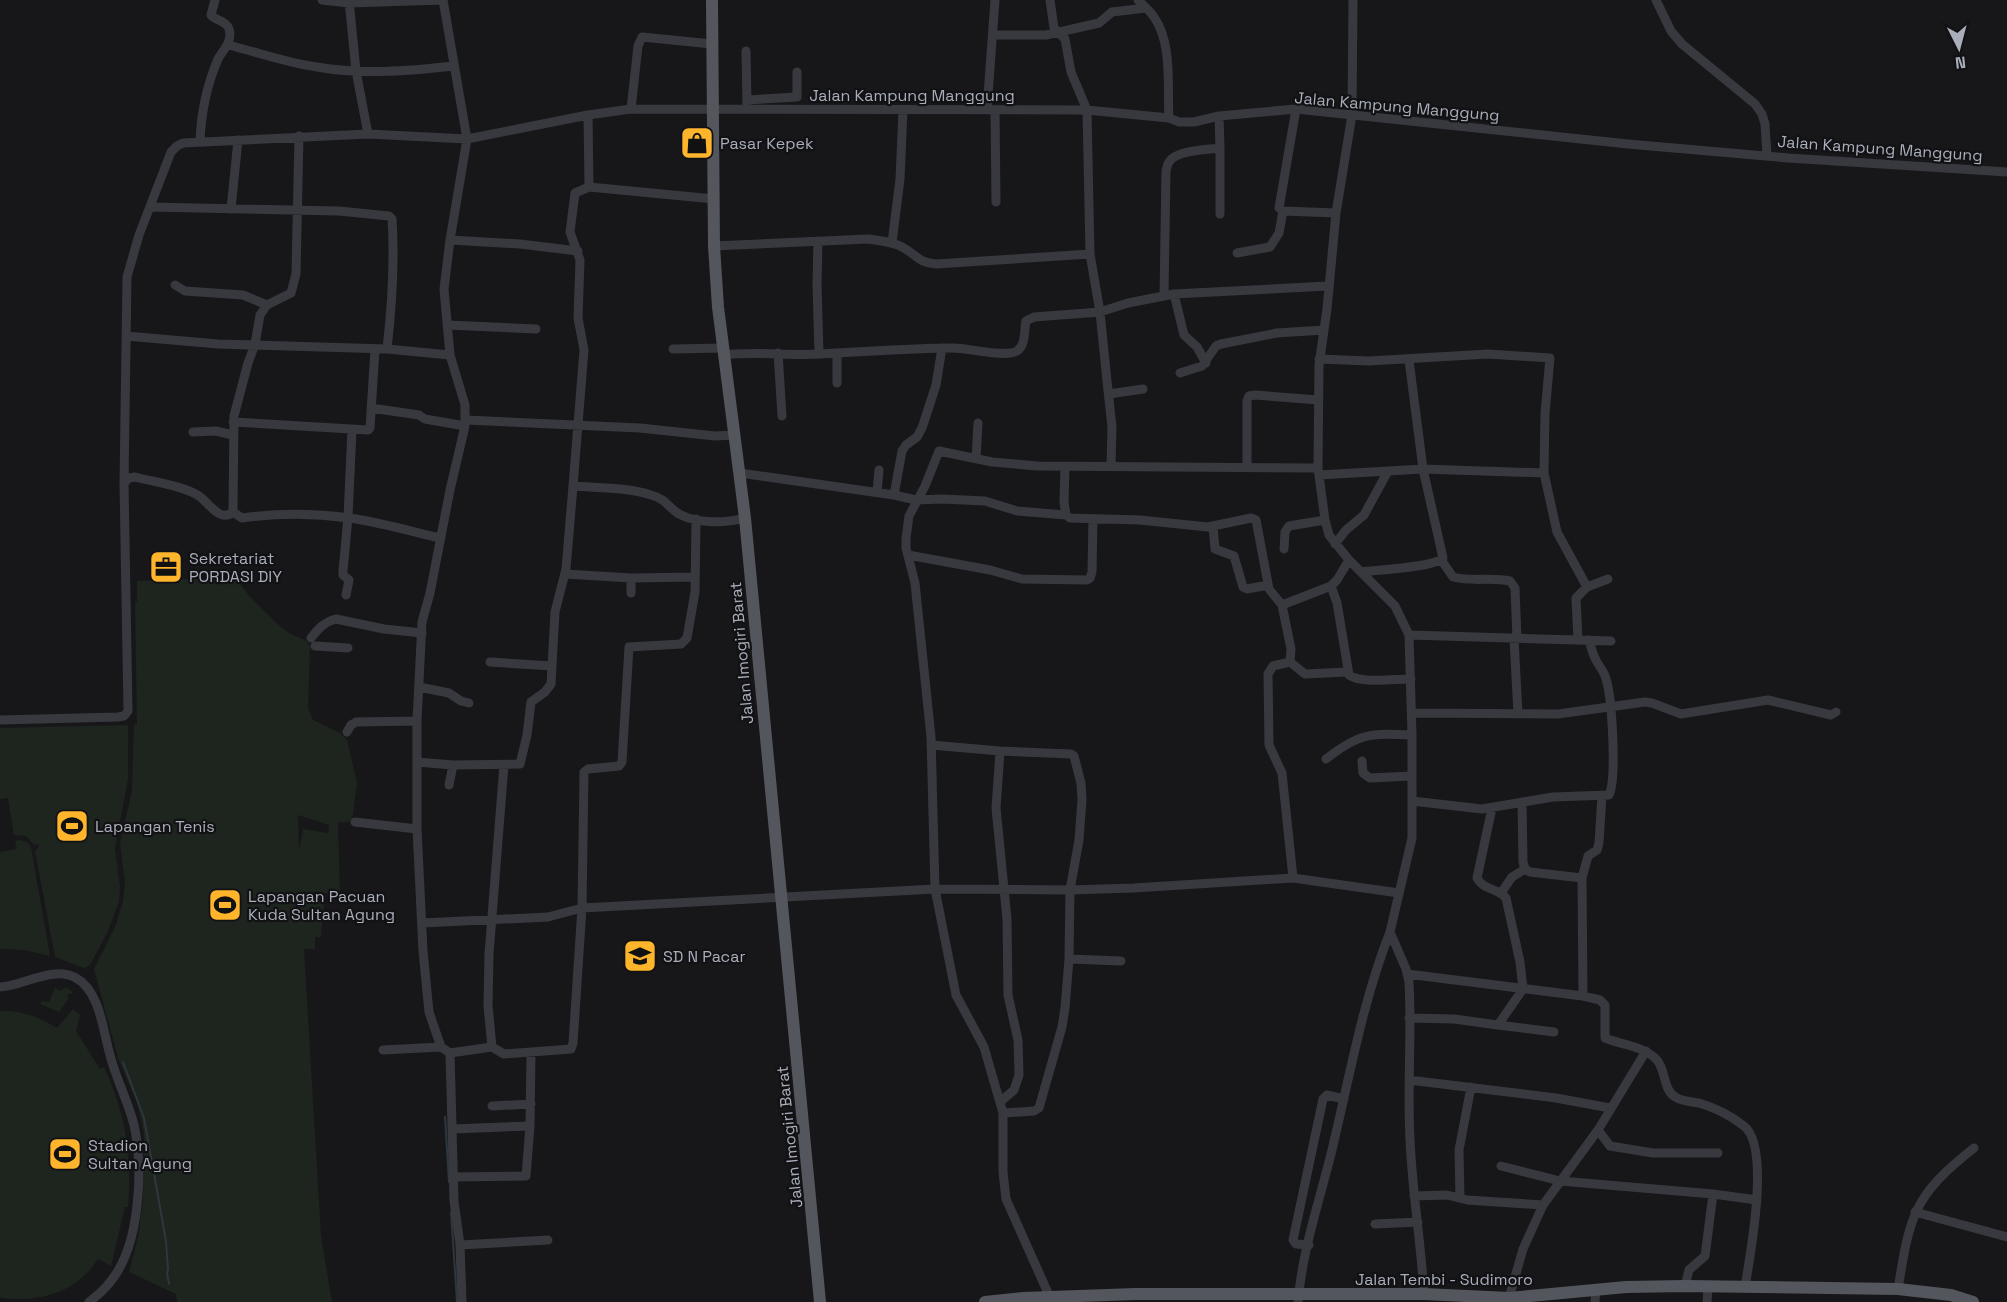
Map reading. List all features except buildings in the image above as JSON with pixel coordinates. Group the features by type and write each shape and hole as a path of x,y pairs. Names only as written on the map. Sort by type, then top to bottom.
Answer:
{"main road":[{"name":"Jalan Imogiri Barat","path":"712,0 714,246 732,435 740,473 742,519 820,1302"},
{"name":"Jalan Tembi - Sudimoro","path":"985,1302 1135,1294 1299,1299 1428,1297 1523,1300 1595,1296 1685,1286 1898,1289 1951,1294 1973,1302"}],"street":[{"path":"200,142 201,116 207,86 220,55 228,45 229,28 226,23 211,15 215,0"},
{"path":"322,0 443,0 466,139 444,289 450,355 465,405 465,423 422,633 417,721 417,829 422,923 429,1012 446,1050 462,1302"},
{"path":"995,0 991,110 996,202"},
{"path":"1050,0 1054,28 1065,39 1071,72 1078,94 1087,110 1090,254 1100,312 1109,394 1112,427 1111,466"},
{"path":"1138,0 1154,17 1165,46 1169,118"},
{"path":"1299,1299 1309,1245 1372,982 1390,932 1411,846 1412,713 1409,635 1395,606 1349,560 1329,535 1324,520 1319,472 1317,400 1319,359 1336,213 1352,115 1353,0"},
{"path":"1656,0 1671,31 1682,44 1755,104 1762,114 1767,156"},
{"path":"349,1 356,71 368,134"},
{"path":"994,35 1036,36 1059,33 1099,23 1112,12 1146,8"},
{"path":"631,109 638,46 642,37 712,44"},
{"path":"228,45 318,68 410,71 454,66"},
{"path":"746,51 747,105 797,97"},
{"path":"797,72 799,110"},
{"name":"Jalan Kampung Manggung","path":"0,720 118,717 124,716 128,711 124,483 127,277 139,235 171,152 183,143 368,134 466,139 631,109 712,109 747,105 799,110 1087,110 1169,118 1179,122 1194,122 1219,116 1296,110 1628,144 2007,172"},
{"path":"892,243 900,179 903,110"},
{"path":"1296,110 1278,206 1283,211 1336,213"},
{"path":"588,115 589,187"},
{"path":"1219,116 1220,214"},
{"path":"234,512 233,422 255,344 260,315 267,304 284,298 291,293 294,286 297,260 299,136"},
{"path":"231,209 238,140"},
{"path":"1164,296 1166,171 1169,162 1194,151 1220,148"},
{"path":"417,762 453,765 520,764 527,735 531,702 549,688 555,612 565,574 584,350 578,318 580,260 570,232 575,193 589,187 714,199"},
{"path":"151,207 384,214 392,219 393,301 387,349"},
{"path":"1237,253 1270,247 1279,233 1283,211"},
{"path":"714,246 868,239 903,247 921,261 936,264 1090,254"},
{"path":"450,240 520,244 578,251"},
{"path":"818,240 819,354"},
{"path":"175,285 185,291 243,295 267,304"},
{"path":"673,349 819,354 942,348 1015,352 1022,344 1028,319 1100,312 1128,303 1174,294 1328,286"},
{"path":"1174,294 1184,334 1194,342 1206,363"},
{"path":"447,325 536,329"},
{"path":"1180,373 1206,363 1213,350 1221,344 1277,333 1324,330"},
{"path":"126,336 218,344 387,349 450,355"},
{"path":"894,495 902,451 917,437 922,428 936,385 942,348"},
{"path":"233,422 352,430 369,429 375,349"},
{"path":"837,352 837,383"},
{"path":"778,353 782,416"},
{"path":"1319,359 1410,360 1474,354 1550,358 1545,413 1544,473 1557,532 1587,587"},
{"path":"1410,360 1423,469 1442,561 1453,577 1466,580 1510,581 1515,588 1518,714"},
{"path":"1109,394 1143,389"},
{"path":"1247,466 1247,401 1250,396 1317,400"},
{"path":"372,408 418,415 425,419 465,423 578,425 640,428 715,436 732,435"},
{"path":"976,459 978,423"},
{"path":"346,595 349,580 343,572 352,430"},
{"path":"193,432 216,431 233,435"},
{"path":"1051,1299 1005,1193 1003,1113 984,1047 957,999 935,889 931,745 915,583 908,555 906,531 909,516 926,486 939,451 976,459 1065,467 1247,466 1319,472 1423,469 1544,473"},
{"path":"1065,467 1066,515"},
{"path":"877,492 879,470"},
{"path":"1335,544 1346,530 1364,515 1388,471"},
{"path":"740,473 877,492 916,500 992,502 1017,511 1066,515 1073,519 1140,520 1212,526 1249,518 1255,519 1268,585 1282,604 1291,648 1290,662"},
{"path":"124,483 129,478 135,477 191,492 221,514 228,516 234,512"},
{"path":"573,486 652,495 670,504 680,515 696,519 721,522 742,519"},
{"path":"234,512 242,518 269,514 311,514 348,518 440,538"},
{"path":"383,1050 492,1047 504,1054 571,1049 582,908 584,772 588,769 621,764 629,647 685,642 694,603 696,519"},
{"path":"908,555 990,570 1022,579 1087,580 1092,572 1092,519"},
{"path":"1284,549 1284,536 1289,526 1324,520"},
{"path":"1212,526 1215,549 1234,556 1243,587 1247,589 1268,585"},
{"path":"1282,604 1331,586 1349,560"},
{"path":"1361,572 1442,561"},
{"path":"565,574 631,578 695,577"},
{"path":"631,578 631,593"},
{"path":"1578,640 1576,598 1587,587 1608,579"},
{"path":"1331,586 1337,603 1347,672 1352,678 1362,680 1411,679"},
{"path":"348,648 313,642 319,628 328,621 336,620 422,633"},
{"path":"1409,635 1611,641"},
{"path":"1412,801 1492,808 1562,796 1609,795 1612,786 1613,742 1610,706 1606,676 1595,658 1589,640"},
{"path":"490,662 552,666"},
{"path":"1290,662 1305,674 1347,672"},
{"path":"1290,662 1273,666 1268,671 1268,719 1270,749 1282,773 1293,878"},
{"path":"419,687 449,693 469,703"},
{"path":"1412,713 1569,713 1649,702 1681,714 1768,700 1831,716 1836,712"},
{"path":"346,732 356,722 417,721"},
{"path":"1326,759 1342,746 1364,736 1412,735"},
{"path":"931,745 1074,755 1081,783 1079,840 1070,890 1069,959 1062,1027 1040,1106 1035,1111 1003,1113"},
{"path":"1000,751 996,808 1004,890 1008,995 1018,1040 1019,1075 1014,1090 1000,1102"},
{"path":"1362,761 1362,770 1368,777 1412,776"},
{"path":"449,784 453,765"},
{"path":"492,1047 488,986 504,765"},
{"path":"1583,996 1582,878 1588,856 1597,850 1599,843 1602,796"},
{"path":"1522,802 1525,869"},
{"path":"1492,808 1477,878 1482,885 1501,893 1506,898 1524,988 1498,1025"},
{"path":"355,822 417,829"},
{"path":"1525,869 1582,878"},
{"path":"1501,893 1512,877 1525,869"},
{"path":"422,923 548,917 582,908 935,889 1070,890 1293,878 1399,893"},
{"path":"1390,932 1407,974 1410,1140 1414,1197 1428,1297"},
{"path":"1069,959 1121,961"},
{"path":"0,987 55,974 72,976 84,984 96,1005 112,1063 132,1116 138,1161 132,1232 120,1267 108,1284 88,1302"},
{"path":"1407,974 1600,1000 1605,1005 1605,1038 1646,1051 1661,1065 1667,1087 1676,1098 1722,1111 1751,1133 1755,1142 1757,1200 1745,1287"},
{"path":"1409,1018 1454,1019 1554,1032"},
{"path":"1509,1298 1523,1249 1543,1204 1598,1130 1646,1051"},
{"path":"453,1177 526,1176 531,1104 531,1053"},
{"path":"1408,1080 1556,1098 1610,1108"},
{"path":"1460,1198 1459,1150 1471,1088"},
{"path":"1309,1245 1294,1243 1293,1239 1323,1100 1327,1095 1344,1099"},
{"path":"492,1106 531,1104"},
{"path":"452,1129 530,1126"},
{"path":"1598,1130 1610,1146 1653,1153 1718,1153"},
{"path":"1898,1289 1908,1232 1915,1212 1932,1185 1974,1148"},
{"path":"1501,1166 1560,1181 1757,1200"},
{"path":"1685,1286 1688,1273 1705,1256 1713,1194"},
{"path":"1414,1197 1447,1196 1543,1204"},
{"path":"1915,1212 2007,1237"},
{"path":"1375,1224 1418,1222"},
{"path":"460,1245 548,1240"},
{"path":"1707,1302 1708,1287"}],"shaded area":[{"name":"Lapangan Pacuan Kuda Sultan Agung","path":"229,571 237,571 241,585 262,609 286,630 310,646 308,708 313,720 340,733 347,740 357,783 352,821 338,823 340,892 339,895 325,893 321,937 315,937 315,949 304,949 321,1236 332,1302 177,1302 176,1294 129,1272 138,1237 143,1201 144,1133 138,1106 118,1058 94,969 116,925 123,901 125,882 120,843 132,791 134,725 137,724 135,602 137,602 137,581 217,578 233,582 229,577","holes":["298,815 329,825 328,833 303,829 299,851"]},
{"path":"128,725 128,779 115,848 120,887 119,902 107,933 90,965 84,968 55,957 35,851 39,844 34,845 26,836 14,835 8,798 0,799 0,728"},
{"path":"15,841 27,842 31,847 50,956 24,950 0,949 0,852 17,849"},
{"path":"66,987 73,992 69,993 67,997 69,998 59,1012 40,1004 42,1001 49,1002 55,988 61,991"},
{"name":"Stadion Sultan Agung","path":"73,1009 80,1015 76,1031 100,1069 104,1067 118,1102 128,1153 128,1207 125,1207 111,1266 98,1259 79,1280 56,1293 30,1298 2,1298 0,1297 0,1011 30,1015 57,1028"}],"waterway":[{"path":"123,1062 144,1118 166,1241 169,1284"},
{"path":"445,1117 449,1182"},
{"path":"154,1170 165,1170"},
{"path":"451,1212 457,1302"}],"place":[{"name":"Pasar Kepek","path":"697,143"},
{"name":"Sekretariat PORDASI DIY","path":"166,567"},
{"name":"Lapangan Tenis","path":"72,826"},
{"name":"Lapangan Pacuan Kuda Sultan Agung","path":"225,905"},
{"name":"SD N Pacar","path":"640,956"},
{"name":"Stadion Sultan Agung","path":"65,1154"}]}
